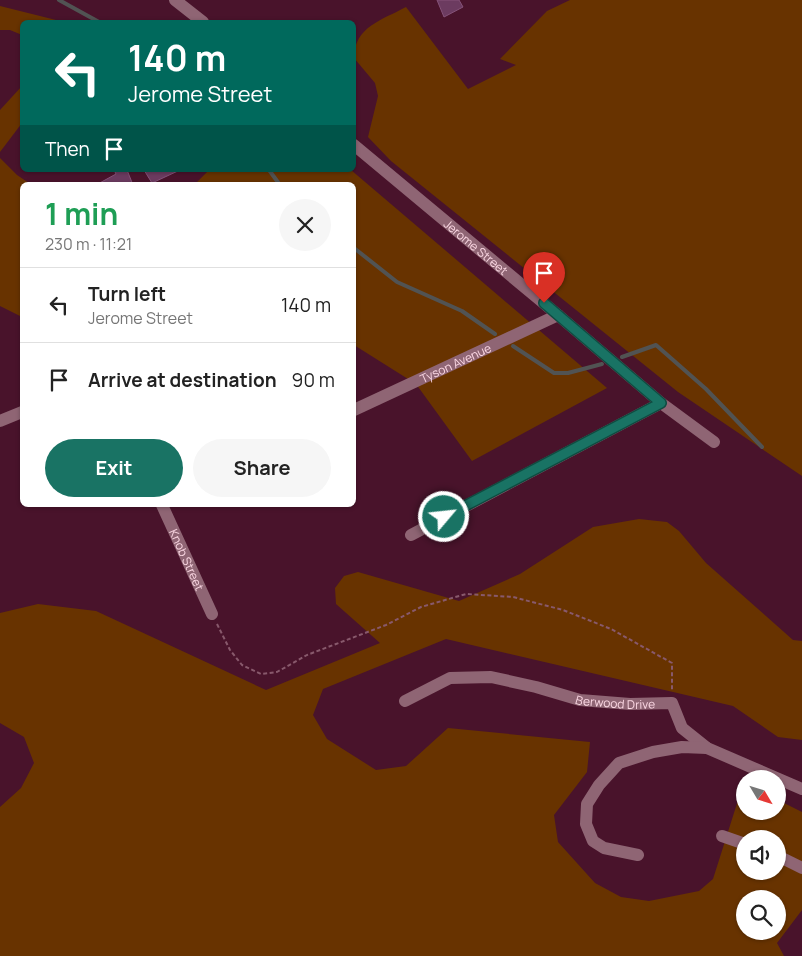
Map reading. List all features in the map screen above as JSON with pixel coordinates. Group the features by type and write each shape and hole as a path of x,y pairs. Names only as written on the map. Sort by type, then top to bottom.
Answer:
{"street":[{"path":"175,0 200,20"},
{"name":"Jerome Street","path":"356,147 661,403 714,442"},
{"name":"Tyson Avenue","path":"356,409 558,315"},
{"path":"411,535 661,403"},
{"path":"0,421 20,413"},
{"name":"Knob Street","path":"163,507 212,614"},
{"name":"Berwood Drive","path":"405,701 450,678 491,677 536,687 580,700 630,704 672,703 682,728 707,748 802,789"},
{"path":"638,855 604,848 593,841 586,824 587,804 598,785 619,763 654,752 682,747 707,748"},
{"path":"722,836 736,841"},
{"path":"786,860 802,868"}],"path":[{"path":"212,614 230,650 242,665 261,674 277,672 307,655 386,625 421,607 466,594 513,598 563,610 611,630 672,664 672,703"}],"shaded area":[{"path":"570,0 802,0 802,476 678,392 391,161 368,137 378,96 375,83 356,60 356,45 364,32 371,26 406,7 468,89 516,65 500,59 547,11"},
{"path":"0,6 56,20 20,20 20,34 10,30 0,30"},
{"path":"20,88 20,126 0,152 0,110"},
{"path":"0,158 17,175 28,182 20,182 20,316 0,306"},
{"path":"207,172 353,172 607,388 472,461 416,384 356,346 356,182 197,182"},
{"path":"639,519 667,522 679,531 706,563 793,640 802,641 802,740 778,737 733,706 446,639 323,689 313,715 327,739 376,770 406,766 448,728 590,742 587,772 554,815 558,842 595,883 621,897 649,901 699,891 713,879 736,807 736,820 786,820 786,804 802,812 802,910 786,931 786,890 736,890 736,940 779,940 777,943 784,956 0,956 0,807 21,788 34,763 24,737 0,723 0,613 38,604 96,611 266,690 380,643 336,604 335,588 344,576 358,572 459,601 520,574 593,527"}],"building":[{"path":"437,0 459,0 463,7 444,17"},
{"path":"115,172 128,172 132,182 101,182 116,174"},
{"path":"145,172 176,172 154,182 151,182"}],"waterway":[{"path":"59,0 95,20"},
{"path":"270,172 278,182"},
{"path":"356,250 397,282 462,311 495,334"},
{"path":"622,357 656,345 706,389 762,447"},
{"path":"513,346 554,373 568,373 602,364"}],"route":[{"path":"444,517 661,403 544,303"}]}
